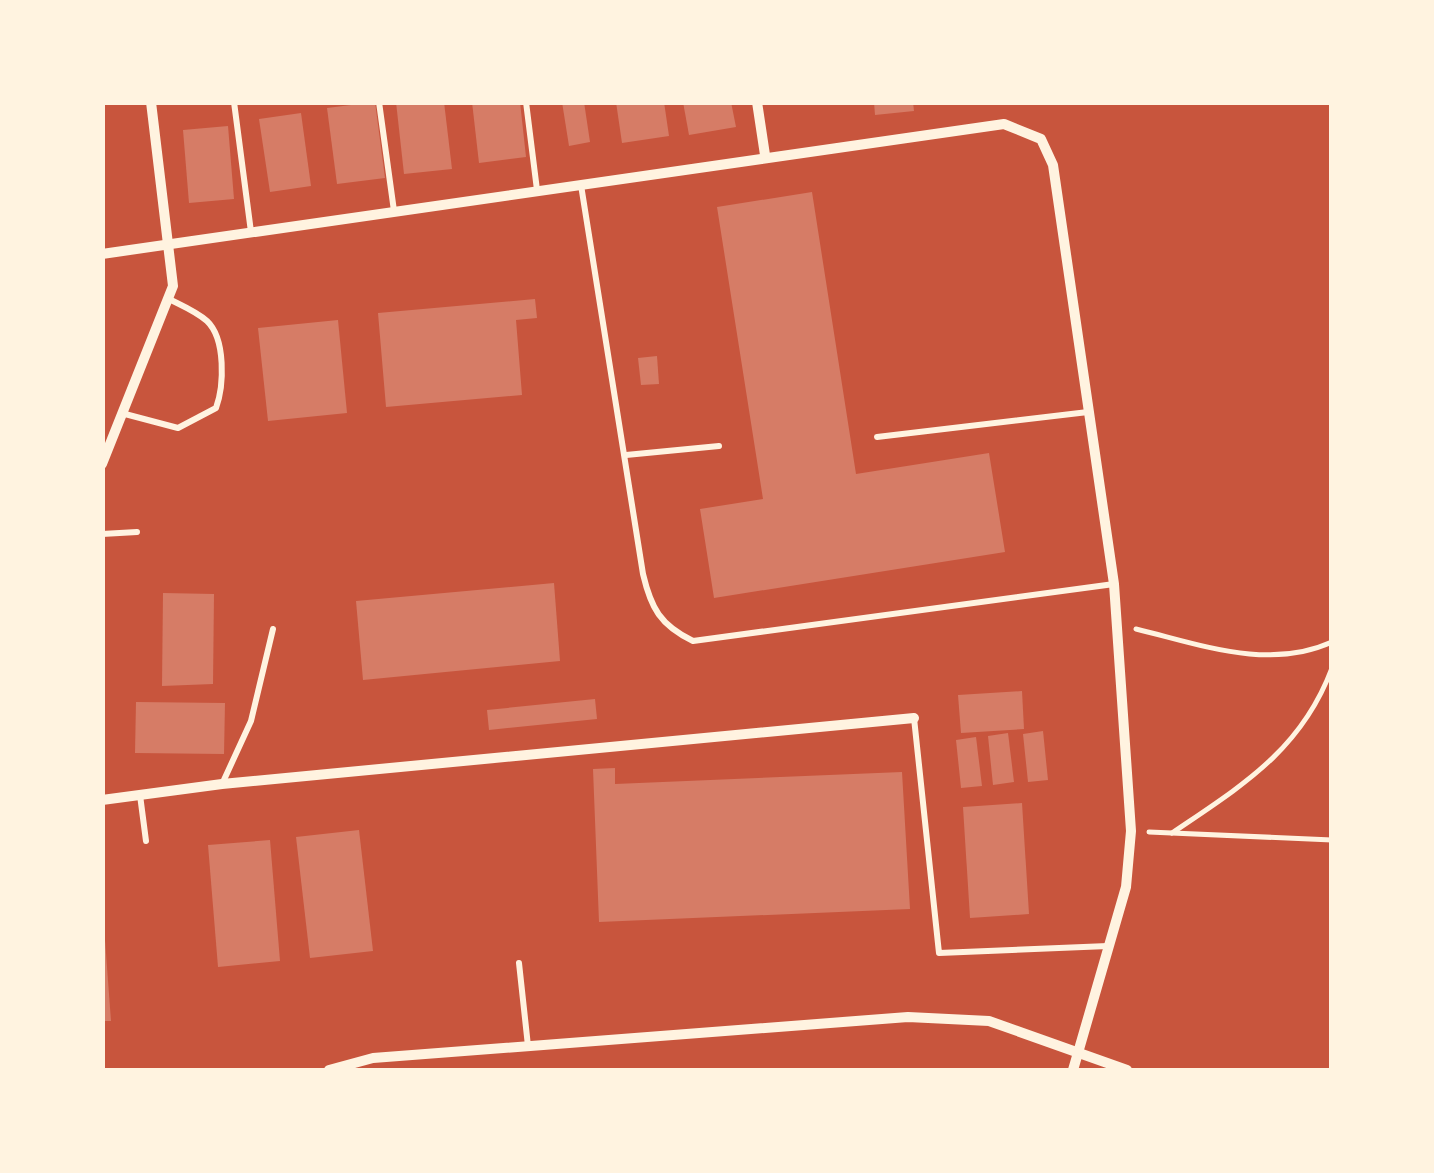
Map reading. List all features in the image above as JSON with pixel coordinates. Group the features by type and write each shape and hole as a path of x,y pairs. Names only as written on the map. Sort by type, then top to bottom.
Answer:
{"street":[{"path":"102,464 171,300 171,245 151,102"},
{"path":"757,102 765,155"},
{"path":"102,254 765,155 1004,124 1041,140 1053,166 1114,584 1131,832 1126,887 1073,1070"},
{"path":"102,800 222,784 914,718"},
{"path":"330,1070 373,1058 941,1017 988,1021 1126,1070"}],"lane":[{"path":"234,102 252,233"},
{"path":"379,102 394,212"},
{"path":"526,102 538,191"},
{"path":"580,185 651,607 668,629 693,641 1114,584"},
{"path":"125,414 178,428 216,408 222,389 216,333 207,321 171,300"},
{"path":"877,437 1089,412"},
{"path":"626,455 719,446"},
{"path":"102,534 137,532"},
{"path":"222,784 251,721 274,630"},
{"path":"914,718 939,954 1110,946"},
{"path":"140,795 146,842"},
{"path":"519,963 528,1046"}],"path":[{"path":"1118,625 1224,652 1260,656 1303,652 1332,642"},
{"path":"1172,833 1248,781 1290,744 1318,705 1332,668"},
{"path":"1131,832 1332,840"}],"building":[{"path":"375,102 385,178 337,184 327,108"},
{"path":"396,102 444,102 452,169 404,174"},
{"path":"472,102 520,102 526,157 479,163"},
{"path":"562,102 584,102 590,142 569,146"},
{"path":"616,102 664,102 669,136 622,143"},
{"path":"683,102 731,102 736,127 689,135"},
{"path":"874,102 913,102 914,111 875,115"},
{"path":"301,113 311,186 270,192 259,119"},
{"path":"228,126 234,199 189,203 183,130"},
{"path":"812,192 856,474 989,453 1005,552 714,598 700,509 763,499 717,207"},
{"path":"535,299 537,318 516,320 522,395 386,407 378,313"},
{"path":"338,320 347,413 268,421 258,328"},
{"path":"657,356 659,384 641,385 638,358"},
{"path":"554,583 560,661 363,680 356,601"},
{"path":"163,593 214,594 213,684 162,686"},
{"path":"1022,691 1024,729 961,733 958,695"},
{"path":"595,699 597,719 489,730 487,710"},
{"path":"136,702 225,703 224,754 135,753"},
{"path":"1043,731 1048,780 1028,782 1023,734"},
{"path":"1008,733 1014,782 993,785 988,736"},
{"path":"976,737 982,786 961,788 956,740"},
{"path":"615,768 615,784 902,772 910,909 599,922 593,769"},
{"path":"1022,803 1029,914 970,918 963,807"},
{"path":"359,830 373,951 310,958 296,837"},
{"path":"270,840 280,961 218,967 208,845"},
{"path":"105,940 111,1021 102,1021"}]}
